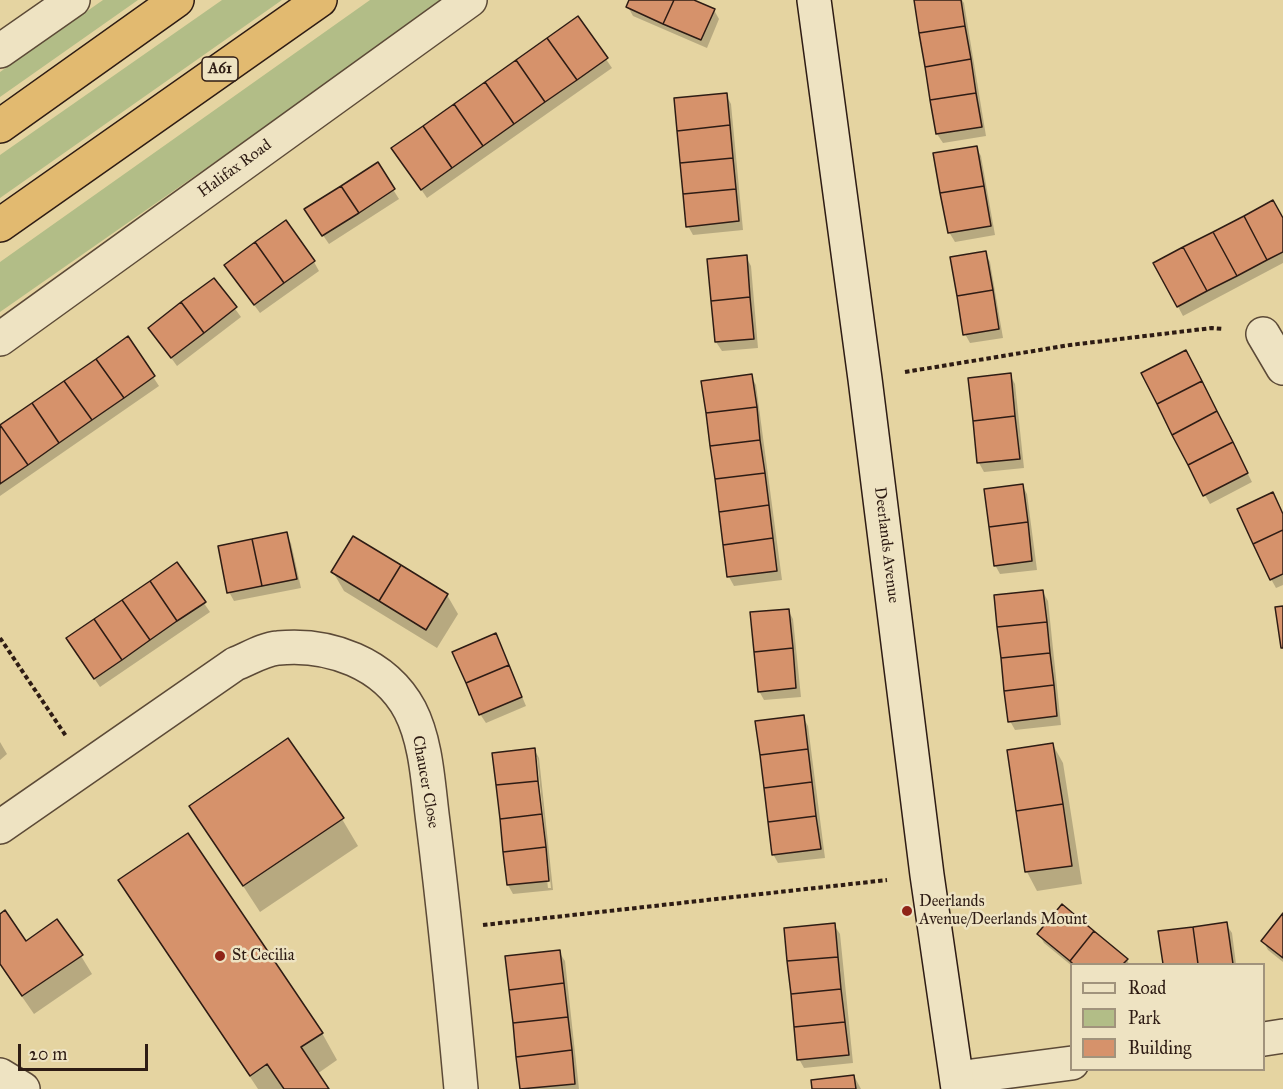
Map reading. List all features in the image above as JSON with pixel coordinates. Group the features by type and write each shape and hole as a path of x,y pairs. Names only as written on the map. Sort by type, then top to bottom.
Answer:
{"highway":[{"path":"0,126 177,0"},
{"name":"A61","path":"0,225 320,0"}],"street":[{"path":"0,51 73,0"},
{"name":"Halifax Road","path":"0,339 470,0"},
{"name":"Deerlands Avenue","path":"814,0 865,379 927,875 958,1083"},
{"path":"1263,334 1283,368"},
{"name":"Chaucer Close","path":"0,827 235,664 275,648 314,648 350,657 384,678 410,710 423,747 447,929 461,1089"},
{"path":"1265,1039 1283,1036"},
{"path":"958,1083 1070,1063"},
{"path":"0,1075 24,1089"}],"path":[{"path":"865,379 1070,345 1212,328 1263,334"},
{"path":"0,638 86,766"},
{"path":"447,929 927,875"}],"green space":[{"path":"103,0 138,0 0,97 0,72"},
{"path":"222,0 282,0 0,198 0,155"},
{"path":"370,0 447,0 0,312 0,262"}],"building":[{"path":"629,0 674,0 663,24 626,7"},
{"path":"674,0 694,0 715,9 701,40 663,24"},
{"path":"914,0 961,0 965,26 919,33"},
{"path":"578,16 608,58 577,80 547,38"},
{"path":"965,26 971,59 925,67 919,33"},
{"path":"547,38 577,80 545,102 516,60"},
{"path":"971,59 976,93 930,100 925,67"},
{"path":"516,60 545,102 514,124 485,82"},
{"path":"485,82 514,124 483,146 454,104"},
{"path":"727,93 730,125 677,131 674,98"},
{"path":"976,93 982,127 936,134 930,100"},
{"path":"454,104 483,146 452,168 423,126"},
{"path":"730,125 733,158 680,163 677,131"},
{"path":"423,126 452,168 421,190 391,148"},
{"path":"977,146 984,186 940,193 933,153"},
{"path":"733,158 736,189 683,194 680,163"},
{"path":"378,162 395,189 359,213 341,186"},
{"path":"341,186 359,213 322,236 304,209"},
{"path":"984,186 991,226 948,233 940,193"},
{"path":"736,189 739,221 686,227 683,194"},
{"path":"1273,200 1283,218 1283,252 1267,260 1244,216"},
{"path":"1244,216 1267,260 1237,276 1213,232"},
{"path":"286,220 315,261 284,283 255,242"},
{"path":"1213,232 1237,276 1207,291 1183,247"},
{"path":"255,242 284,283 254,305 224,265"},
{"path":"1183,247 1207,291 1177,307 1153,263"},
{"path":"986,251 993,290 957,296 950,257"},
{"path":"747,255 750,297 711,301 707,259"},
{"path":"214,278 237,307 204,333 181,302"},
{"path":"993,290 999,329 963,335 957,296"},
{"path":"750,297 754,339 715,342 711,301"},
{"path":"181,302 204,333 171,358 148,328"},
{"path":"128,336 155,376 124,398 96,359"},
{"path":"1186,350 1202,381 1157,404 1141,373"},
{"path":"96,359 124,398 92,420 64,381"},
{"path":"1011,373 1015,416 973,421 968,378"},
{"path":"752,374 757,407 706,413 701,381"},
{"path":"64,381 92,420 59,443 32,403"},
{"path":"1202,381 1217,411 1172,435 1157,404"},
{"path":"32,403 59,443 28,465 0,425"},
{"path":"757,407 760,440 710,446 706,413"},
{"path":"1217,411 1233,442 1188,465 1172,435"},
{"path":"1015,416 1020,459 977,463 973,421"},
{"path":"0,425 28,465 0,484"},
{"path":"760,440 765,473 715,479 710,446"},
{"path":"1233,442 1248,473 1203,496 1188,465"},
{"path":"765,473 769,505 719,512 715,479"},
{"path":"1023,484 1028,522 989,527 984,489"},
{"path":"1273,492 1283,514 1283,530 1253,544 1237,509"},
{"path":"769,505 773,538 723,545 719,512"},
{"path":"1028,522 1032,561 994,566 989,527"},
{"path":"1283,530 1283,574 1270,580 1253,544"},
{"path":"287,532 297,579 262,586 252,539"},
{"path":"353,536 401,565 379,601 331,572"},
{"path":"773,538 777,571 727,577 723,545"},
{"path":"252,539 262,586 227,593 218,546"},
{"path":"177,562 206,602 177,621 150,581"},
{"path":"401,565 448,594 426,630 379,601"},
{"path":"150,581 177,621 150,640 122,600"},
{"path":"1043,590 1047,622 997,627 994,595"},
{"path":"122,600 150,640 122,660 94,619"},
{"path":"1283,606 1283,648 1281,648 1275,607"},
{"path":"789,609 793,648 754,652 750,612"},
{"path":"94,619 122,660 94,679 66,638"},
{"path":"1047,622 1050,653 1001,658 997,627"},
{"path":"496,633 509,665 466,683 452,652"},
{"path":"793,648 796,688 758,692 754,652"},
{"path":"1050,653 1054,685 1004,691 1001,658"},
{"path":"509,665 522,697 479,715 466,683"},
{"path":"1054,685 1057,716 1008,722 1004,691"},
{"path":"804,715 808,749 760,755 755,721"},
{"path":"288,738 344,818 243,886 189,806"},
{"path":"1053,743 1063,804 1016,811 1007,750"},
{"path":"535,748 538,781 496,785 492,753"},
{"path":"808,749 812,782 764,788 760,755"},
{"path":"538,781 542,814 500,819 496,785"},
{"path":"812,782 816,816 768,822 764,788"},
{"path":"1063,804 1072,866 1025,872 1016,811"},
{"path":"542,814 546,847 503,852 500,819"},
{"path":"816,816 821,849 772,855 768,822"},
{"name":"St Cecilia","path":"188,833 323,1033 301,1047 329,1089 284,1089 267,1064 250,1076 118,880"},
{"path":"546,847 549,881 507,885 503,852"},
{"path":"1062,904 1094,931 1070,961 1037,934"},
{"path":"5,910 26,941 57,919 83,955 22,996 0,964 0,914"},
{"path":"1283,913 1283,958 1261,941"},
{"path":"1227,922 1233,963 1198,963 1193,927"},
{"path":"835,923 838,957 787,961 784,928"},
{"path":"1193,927 1198,963 1163,963 1158,931"},
{"path":"1094,931 1128,959 1124,963 1072,963 1070,961"},
{"path":"560,950 564,983 509,990 505,956"},
{"path":"838,957 841,989 791,994 787,961"},
{"path":"564,983 568,1017 513,1023 509,990"},
{"path":"841,989 845,1022 794,1027 791,994"},
{"path":"568,1017 572,1050 516,1057 513,1023"},
{"path":"845,1022 849,1055 797,1060 794,1027"},
{"path":"572,1050 575,1084 520,1089 516,1057"},
{"path":"854,1075 856,1089 812,1089 811,1080"}],"place":[{"name":"Deerlands Avenue/Deerlands Mount","path":"907,911"},
{"name":"St Cecilia","path":"220,956"}]}
